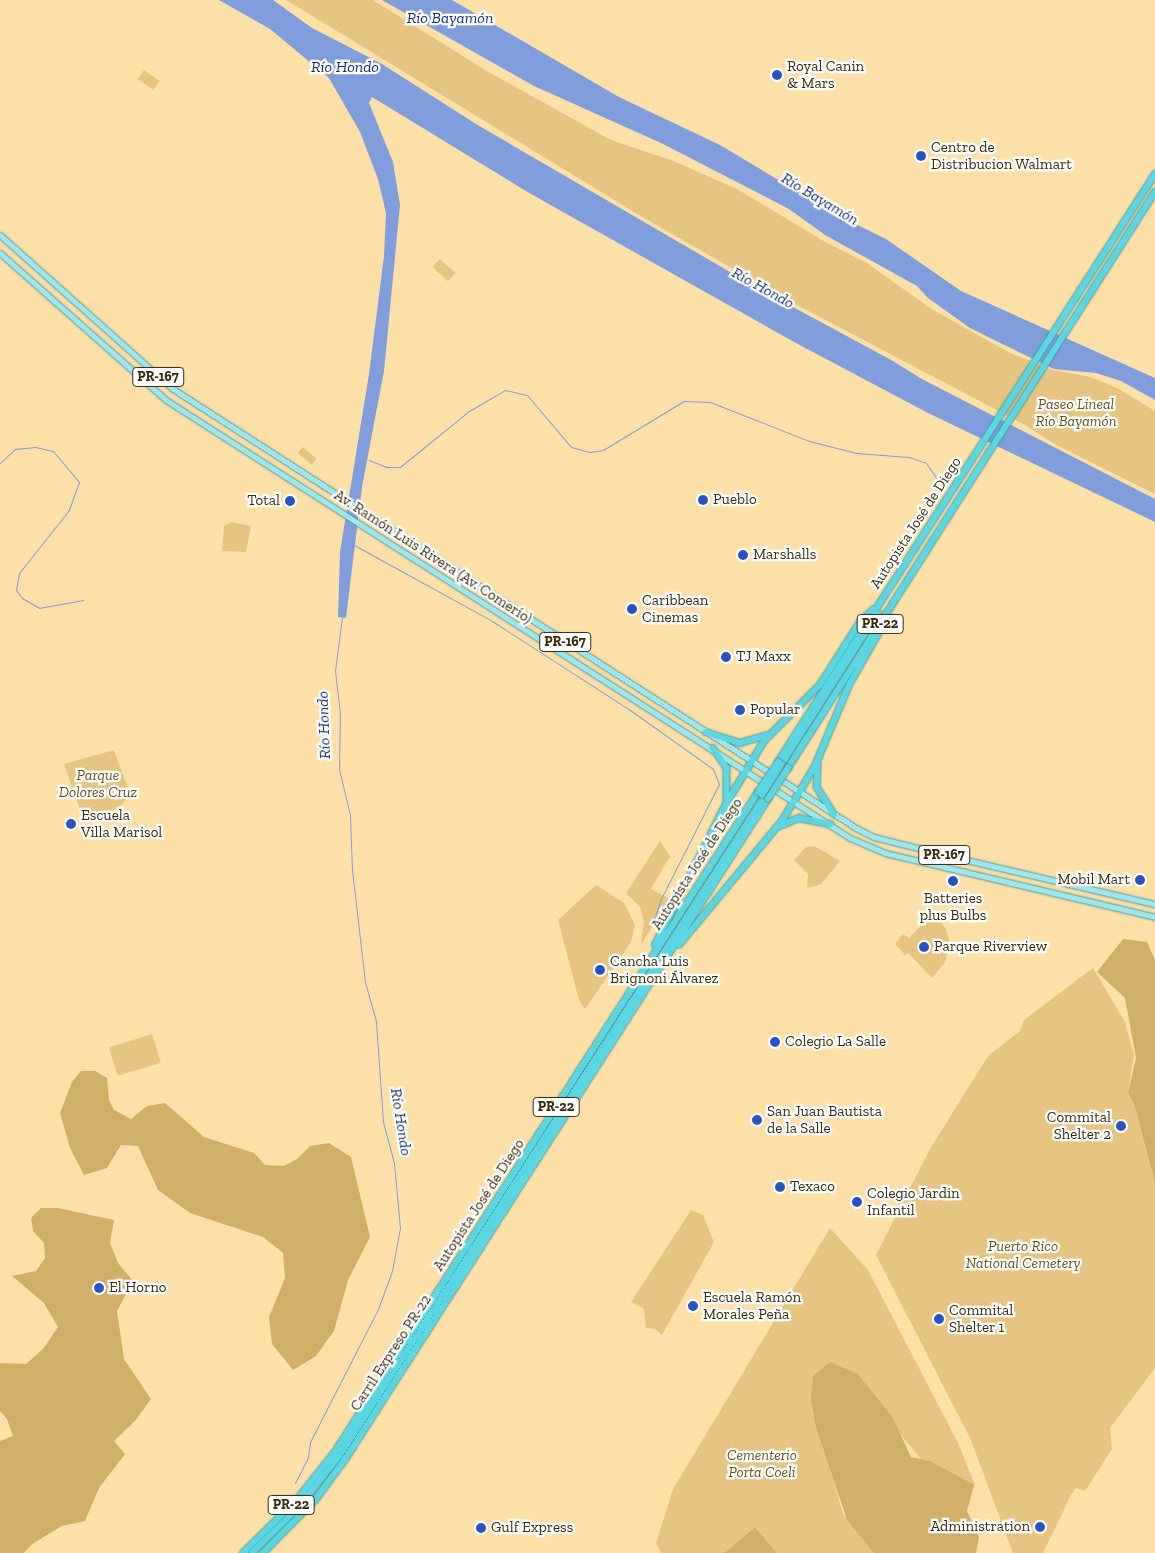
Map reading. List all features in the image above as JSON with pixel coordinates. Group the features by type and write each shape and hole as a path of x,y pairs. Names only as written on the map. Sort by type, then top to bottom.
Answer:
{"highway":[{"name":"Autopista José de Diego","path":"263,1553 316,1499 365,1430 654,979 892,583 1155,174"},
{"name":"Autopista José de Diego","path":"243,1553 296,1501 337,1454 357,1425 642,972 890,608 1155,192"},
{"path":"783,765 949,509 970,481"},
{"path":"783,765 883,604 892,583"},
{"path":"642,972 726,804 752,761 772,732 816,689 860,622 880,603"},
{"path":"654,979 698,921 773,833 795,800 820,756 849,685 882,632 890,608"},
{"path":"706,732 740,743 757,740 772,732"},
{"path":"713,748 729,774 726,804"},
{"path":"820,756 817,783 834,814"},
{"name":"Carril Expreso PR-22","path":"357,1425 763,795"},
{"path":"773,833 787,822 799,818 830,824"},
{"path":"252,1553 304,1501 337,1454"}],"main road":[{"name":"Av. Ramón Luis Rivera (Av. Comerío)","path":"0,235 166,384 335,495 834,814 874,837 1155,904"},
{"name":"Av. Ramón Luis Rivera (Av. Comerío)","path":"0,253 166,400 747,769 856,841 885,853 1155,916"}],"green space":[{"name":"Paseo Lineal Río Bayamón","path":"286,0 373,0 485,70 611,140 671,160 737,189 827,243 867,263 930,308 1010,353 1053,370 1091,377 1119,389 1155,411 1155,494 1056,445 1025,425 780,296 639,215"},
{"path":"144,70 160,81 153,90 138,79"},
{"path":"440,259 455,273 448,281 432,267"},
{"path":"303,447 317,459 311,465 298,453"},
{"path":"231,522 251,526 246,552 222,551 224,526"},
{"name":"Parque Dolores Cruz","path":"114,750 130,794 119,808 83,818 64,764"},
{"path":"660,841 670,856 651,889 670,899 641,944 644,921 640,907 626,893"},
{"path":"814,846 840,861 821,884 807,888 808,874 794,860 806,847"},
{"path":"596,885 624,903 635,925 631,942 585,1009 579,1000 558,920"},
{"name":"Parque Riverview","path":"934,913 946,929 950,943 945,962 932,978 908,953 905,955 895,944 903,934 909,938"},
{"name":"Puerto Rico National Cemetery","path":"1093,968 1125,1022 1134,1055 1128,1093 1135,1107 1155,1183 1155,1368 1110,1428 1112,1449 1085,1491 1076,1488 1071,1495 1043,1553 1013,1553 971,1440 876,1255 930,1149 988,1056 1020,1031 1024,1020"},
{"path":"152,1034 161,1063 118,1076 109,1047"},
{"path":"691,1210 703,1215 714,1242 662,1335 655,1329 646,1328 644,1309 631,1302"},
{"name":"Cementerio Porta Coeli","path":"830,1228 868,1270 958,1443 975,1485 946,1489 851,1375 811,1400 843,1514 874,1553 777,1553 755,1527 724,1553 661,1553 656,1543 673,1489"}],"shaded area":[{"path":"1123,939 1147,942 1155,960 1155,1183 1135,1107 1128,1093 1136,1058 1125,998 1097,972"},
{"path":"81,1071 95,1071 107,1078 109,1100 114,1110 131,1119 147,1106 165,1103 204,1137 254,1153 265,1165 284,1166 297,1159 310,1146 329,1143 351,1157 370,1237 348,1280 334,1331 316,1356 293,1370 272,1344 269,1317 285,1278 283,1253 263,1237 190,1213 158,1190 138,1146 121,1145 107,1168 84,1175 70,1148 60,1113 72,1082"},
{"path":"41,1208 58,1208 114,1220 110,1243 118,1263 133,1281 117,1311 124,1359 151,1399 135,1421 114,1441 125,1454 99,1488 85,1521 62,1526 32,1544 24,1553 0,1553 0,1441 13,1436 7,1419 0,1411 0,1363 26,1364 43,1349 58,1327 44,1303 12,1276 36,1271 45,1258 44,1243 33,1231 31,1218"},
{"path":"830,1362 858,1374 893,1418 911,1457 930,1461 974,1485 967,1511 979,1537 976,1553 874,1553 847,1520 816,1427 811,1400 813,1376"},
{"path":"755,1527 777,1553 724,1553"}],"water":[{"path":"219,0 273,0 312,28 382,64 476,124 754,286 893,361 920,378 1155,499 1155,522 928,413 794,342 531,194 372,97 369,103 393,162 400,205 384,371 362,487 346,618 338,617 340,552 369,374 384,256 386,213 378,179 360,132 329,78 270,29"},
{"name":"Río Bayamón","path":"382,0 452,0 619,97 720,145 837,215 886,239 961,291 1155,378 1155,400 1121,381 1096,373 1054,369 970,328 928,298 917,286 825,235 789,209 661,143 534,86"}],"waterway":[{"path":"369,460 386,467 400,467 469,411 505,390 527,395 571,447 590,452 603,450 684,401 710,402 809,441 856,453 909,457 926,463 940,483"},
{"path":"0,463 15,449 35,447 53,451 79,482 69,510 19,573 16,590 22,598 39,608 83,600"},
{"path":"354,545 492,621 630,710 713,769 719,784 661,899 652,925"},
{"name":"Río Hondo","path":"295,1483 308,1457 310,1442 378,1309 392,1271 400,1228 394,1163 383,1122 376,1021 365,982 352,870 350,815 339,769 340,714 335,671 342,617"}],"place":[{"name":"Royal Canin & Mars","path":"777,75"},
{"name":"Centro de Distribucion Walmart","path":"921,156"},
{"name":"Pueblo","path":"703,500"},
{"name":"Total","path":"290,501"},
{"name":"Marshalls","path":"743,555"},
{"name":"Caribbean Cinemas","path":"632,609"},
{"name":"TJ Maxx","path":"726,657"},
{"name":"Popular","path":"740,710"},
{"name":"Escuela Villa Marisol","path":"71,824"},
{"name":"Mobil Mart","path":"1140,880"},
{"name":"Batteries plus Bulbs","path":"953,881"},
{"name":"Parque Riverview","path":"924,947"},
{"name":"Cancha Luis Brignoni Álvarez","path":"600,970"},
{"name":"Colegio La Salle","path":"775,1042"},
{"name":"San Juan Bautista de la Salle","path":"757,1120"},
{"name":"Commital Shelter 2","path":"1121,1126"},
{"name":"Texaco","path":"780,1187"},
{"name":"Colegio Jardin Infantil","path":"857,1202"},
{"name":"El Horno","path":"99,1288"},
{"name":"Escuela Ramón Morales Peña","path":"693,1306"},
{"name":"Commital Shelter 1","path":"939,1319"},
{"name":"Administration","path":"1040,1527"},
{"name":"Gulf Express","path":"481,1528"}]}
